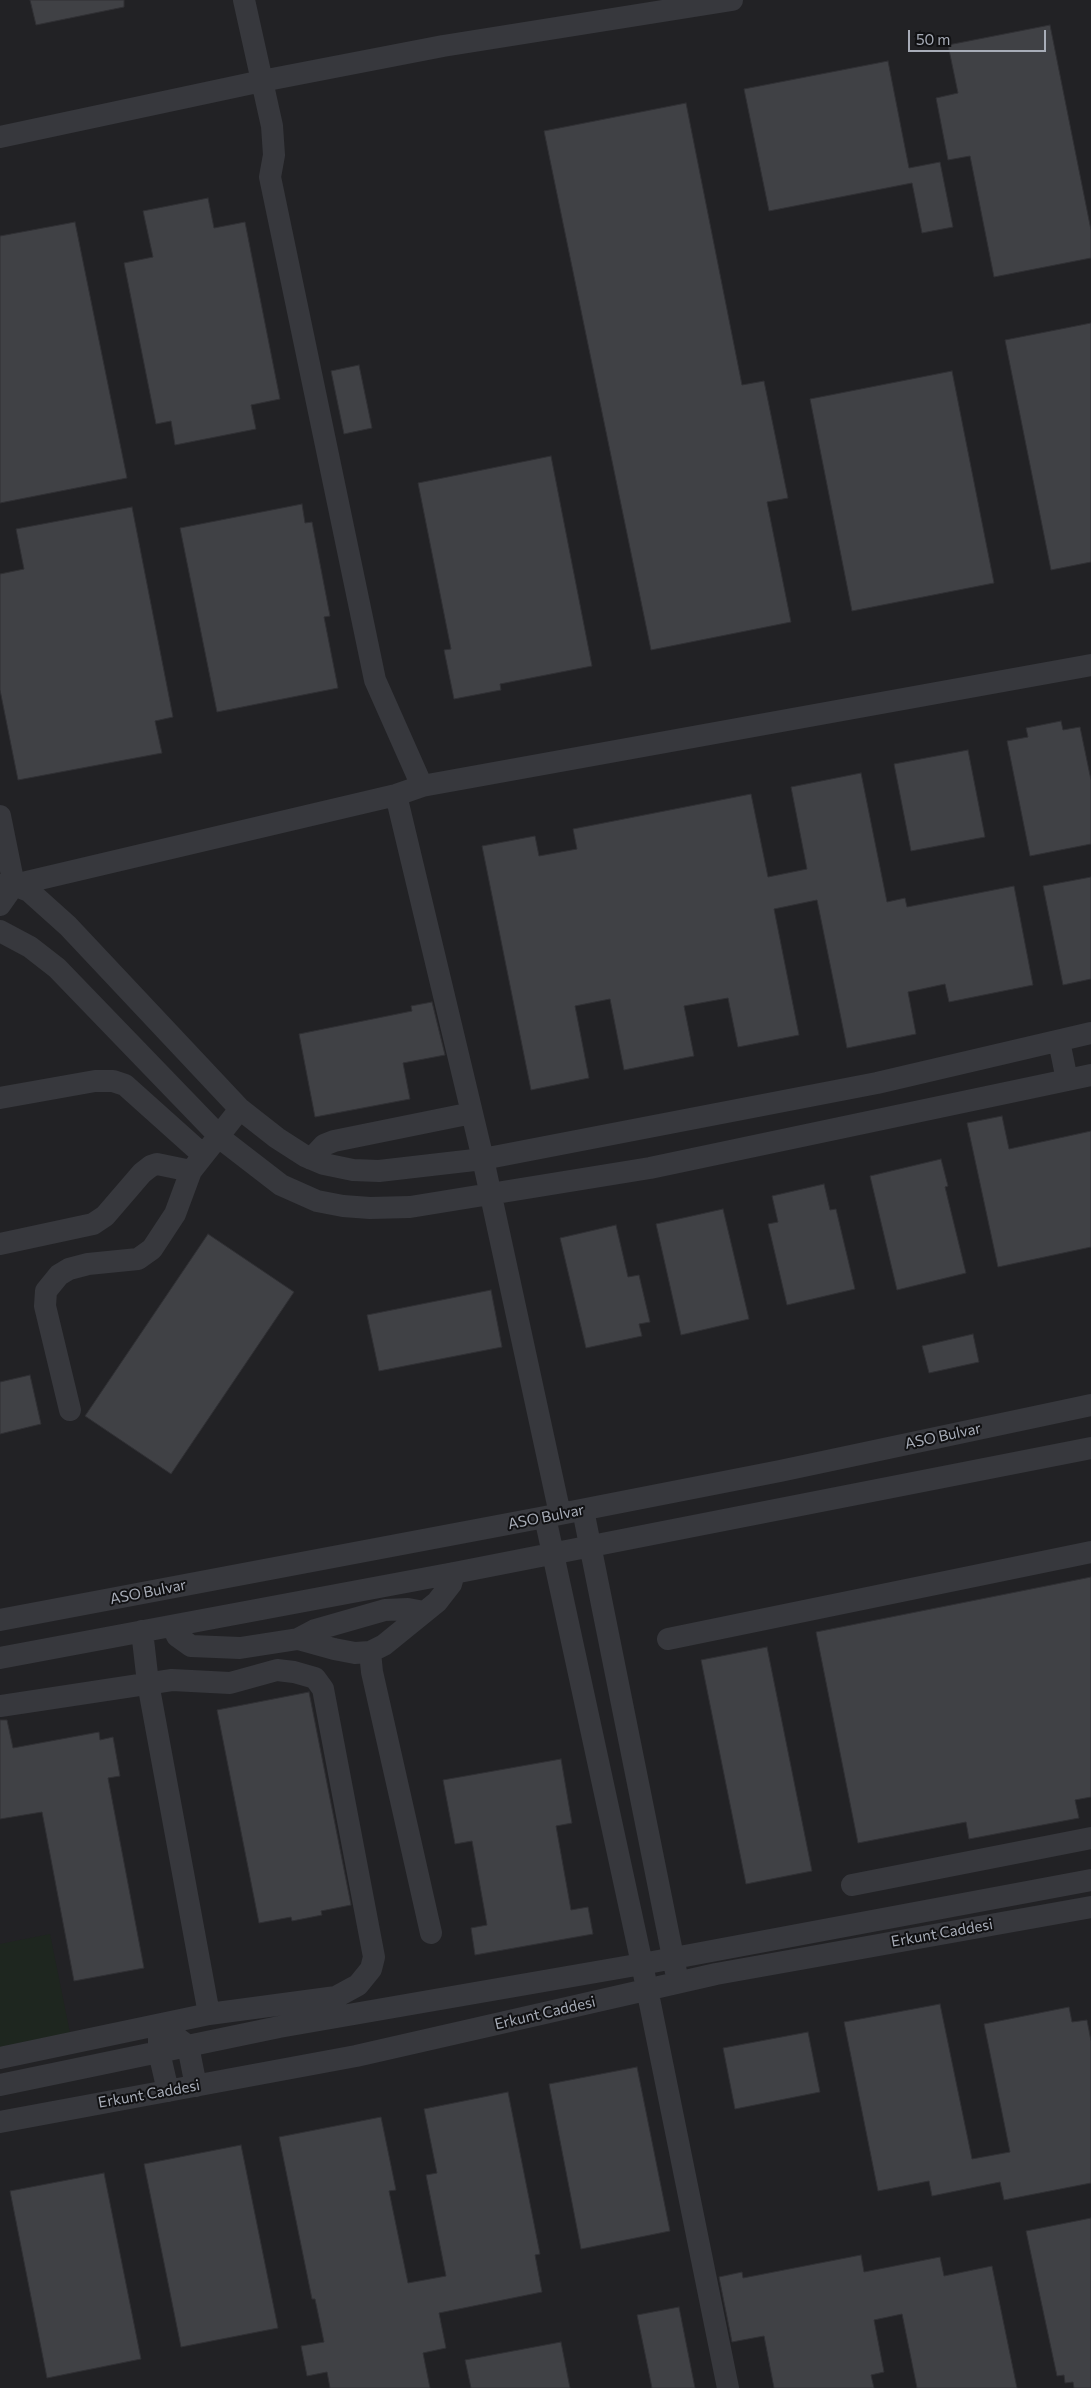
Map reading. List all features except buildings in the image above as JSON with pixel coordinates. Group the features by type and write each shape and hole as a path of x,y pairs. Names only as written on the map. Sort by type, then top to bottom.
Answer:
{"street":[{"path":"244,0 272,126 274,155 270,177 376,680 422,786"},
{"path":"0,137 262,81 443,46 732,0"},
{"path":"7,885 396,795 422,786 1091,665"},
{"path":"396,795 483,1159 552,1516 553,1553 642,1964 728,2388"},
{"path":"0,816 7,885 0,905"},
{"path":"7,885 29,891 68,926 240,1109 277,1138 311,1159 324,1164 353,1170 379,1171 483,1159 877,1083 1091,1034"},
{"path":"0,931 30,947 57,968 218,1134 281,1184 317,1201 370,1208 392,1209 650,1168 1091,1075"},
{"path":"1059,1041 1067,1080"},
{"path":"927,1072 936,1108"},
{"path":"0,1098 95,1081 119,1082 125,1085 196,1163"},
{"path":"70,1410 45,1306 46,1291 59,1275 69,1269 88,1264 138,1259 152,1249 175,1214 196,1163 240,1109"},
{"path":"311,1159 317,1152 334,1141 472,1113"},
{"path":"0,1244 93,1224 105,1216 142,1173 151,1166 157,1164 196,1163"},
{"name":"ASO Bulvar","path":"0,1620 583,1510 780,1471 1091,1405"},
{"path":"0,1658 454,1573 1091,1448"},
{"path":"583,1510 588,1546 678,1983"},
{"path":"668,1639 1091,1552"},
{"path":"298,1639 355,1653 370,1652 384,1646 444,1595 451,1584 454,1573"},
{"path":"172,1626 180,1640 198,1647 240,1648 298,1639 315,1630 385,1610 408,1609 424,1612"},
{"path":"142,1632 148,1683 209,2014"},
{"path":"370,1652 372,1672 432,1933"},
{"path":"0,1706 172,1680 230,1683 277,1670 316,1678 323,1689 374,1957 371,1969 358,1985 336,1997 209,2014 0,2058"},
{"path":"852,1885 1091,1838"},
{"path":"0,2085 278,2027 642,1964 1091,1880"},
{"name":"Erkunt Caddesi","path":"0,2122 356,2056 678,1983 1091,1907"},
{"path":"160,2024 188,2046 196,2086"},
{"path":"160,2024 159,2052 168,2091"}],"shaded area":[{"path":"0,0 1091,0 1091,2388 0,2388"},
{"path":"50,1934 70,2033 0,2047 0,1944"}]}
